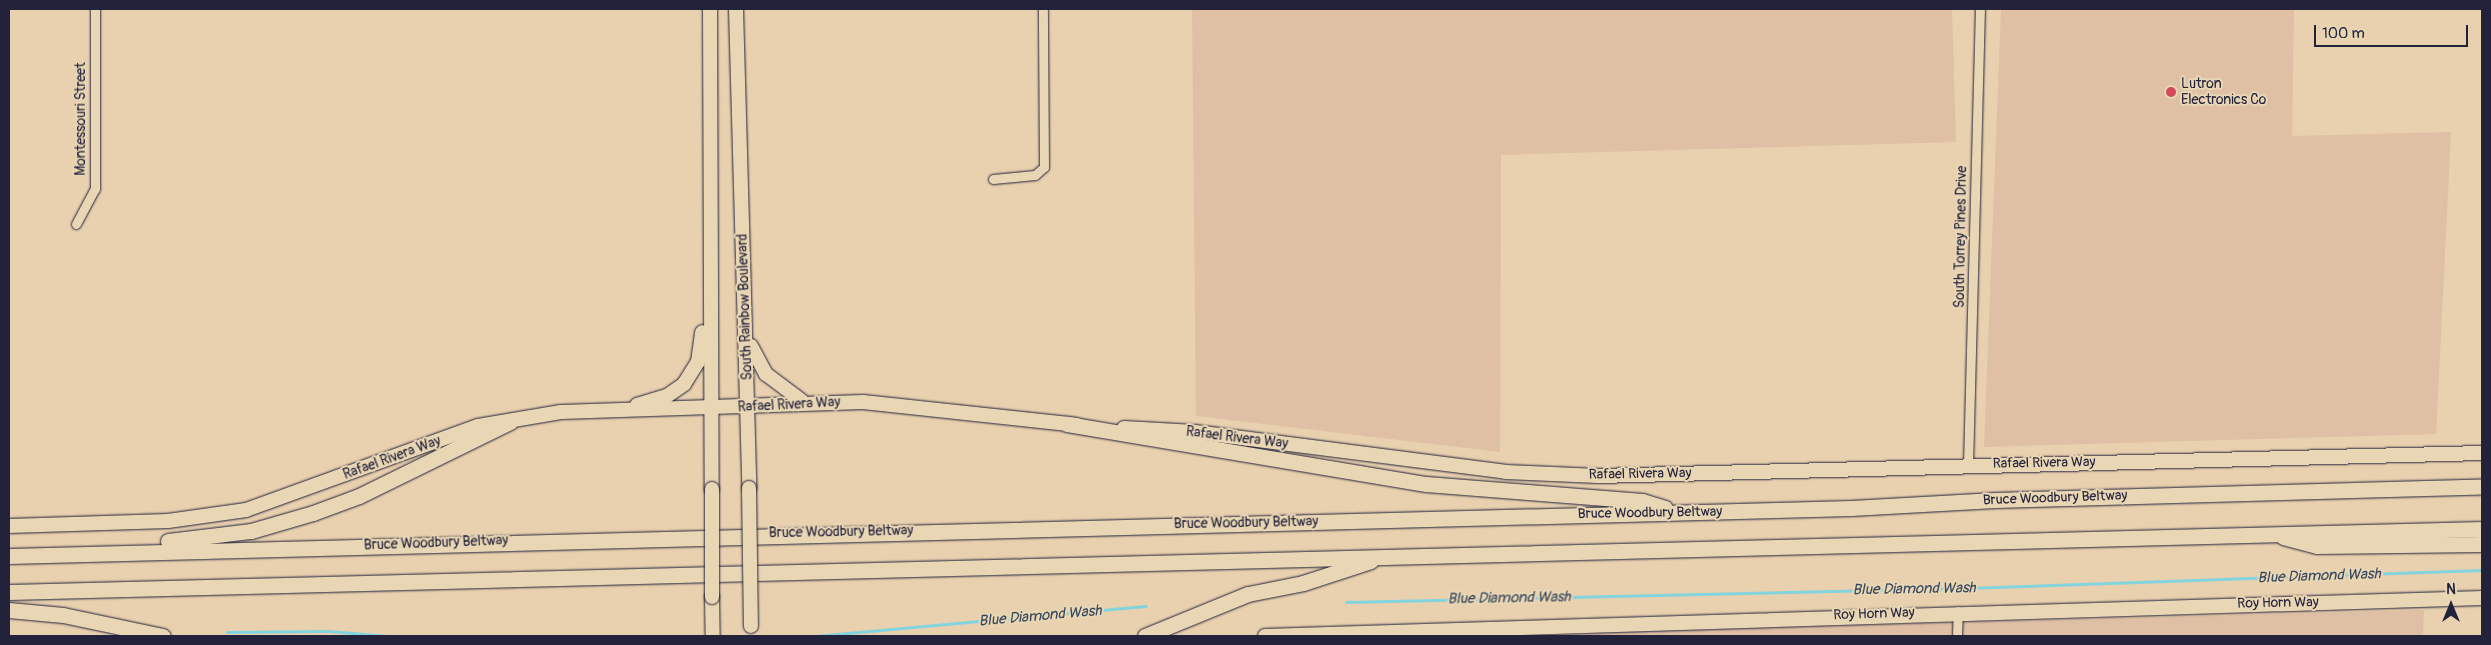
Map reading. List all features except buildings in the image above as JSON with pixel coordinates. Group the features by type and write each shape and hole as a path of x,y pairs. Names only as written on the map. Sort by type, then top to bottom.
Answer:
{"highway":[{"path":"16,556 68,545 177,541 277,524 359,496 510,422"},
{"path":"1067,424 1426,484 1642,502 1680,512"},
{"name":"Bruce Woodbury Beltway","path":"16,556 1680,512 2480,486"},
{"path":"9,592 2264,532 2482,529"},
{"path":"2264,532 2317,546 2482,544"},
{"path":"1145,636 1239,598 1303,583 1385,556"},
{"path":"9,610 63,615 163,636"}],"main road":[{"path":"710,9 710,408 713,632"},
{"name":"South Rainbow Boulevard","path":"736,9 747,328 751,631"},
{"path":"615,411 676,390 698,362 702,266 711,222"},
{"path":"747,328 753,353 762,370 802,402"},
{"name":"Rafael Rivera Way","path":"9,526 168,521 246,510 478,426 562,412 784,407 802,402 901,404 1067,424 1195,432 1437,465 1570,475 2482,453"},
{"name":"Roy Horn Way","path":"1265,636 1958,612 2482,598"}],"street":[{"name":"Montessouri Street","path":"76,224 95,189 95,9"},
{"path":"993,179 1034,174 1044,167 1043,9"},
{"name":"South Torrey Pines Drive","path":"1968,465 1980,9"},
{"path":"1957,636 1958,612"}],"shaded area":[{"path":"1192,9 1952,9 1956,142 1501,155 1500,452 1196,416"},
{"path":"2001,9 2294,9 2292,136 2451,132 2436,434 1984,447"},
{"path":"2424,610 2423,636 1481,636 1494,635"}],"waterway":[{"name":"Blue Diamond Wash","path":"1346,602 1966,588 2482,570"},
{"name":"Blue Diamond Wash","path":"815,636 1146,606"},
{"name":"Blue Diamond Wash","path":"227,632 328,631 389,636"},
{"name":"Blue Diamond Wash","path":"34,636 78,636"}],"place":[{"name":"Lutron Electronics Co","path":"2171,92"}]}
